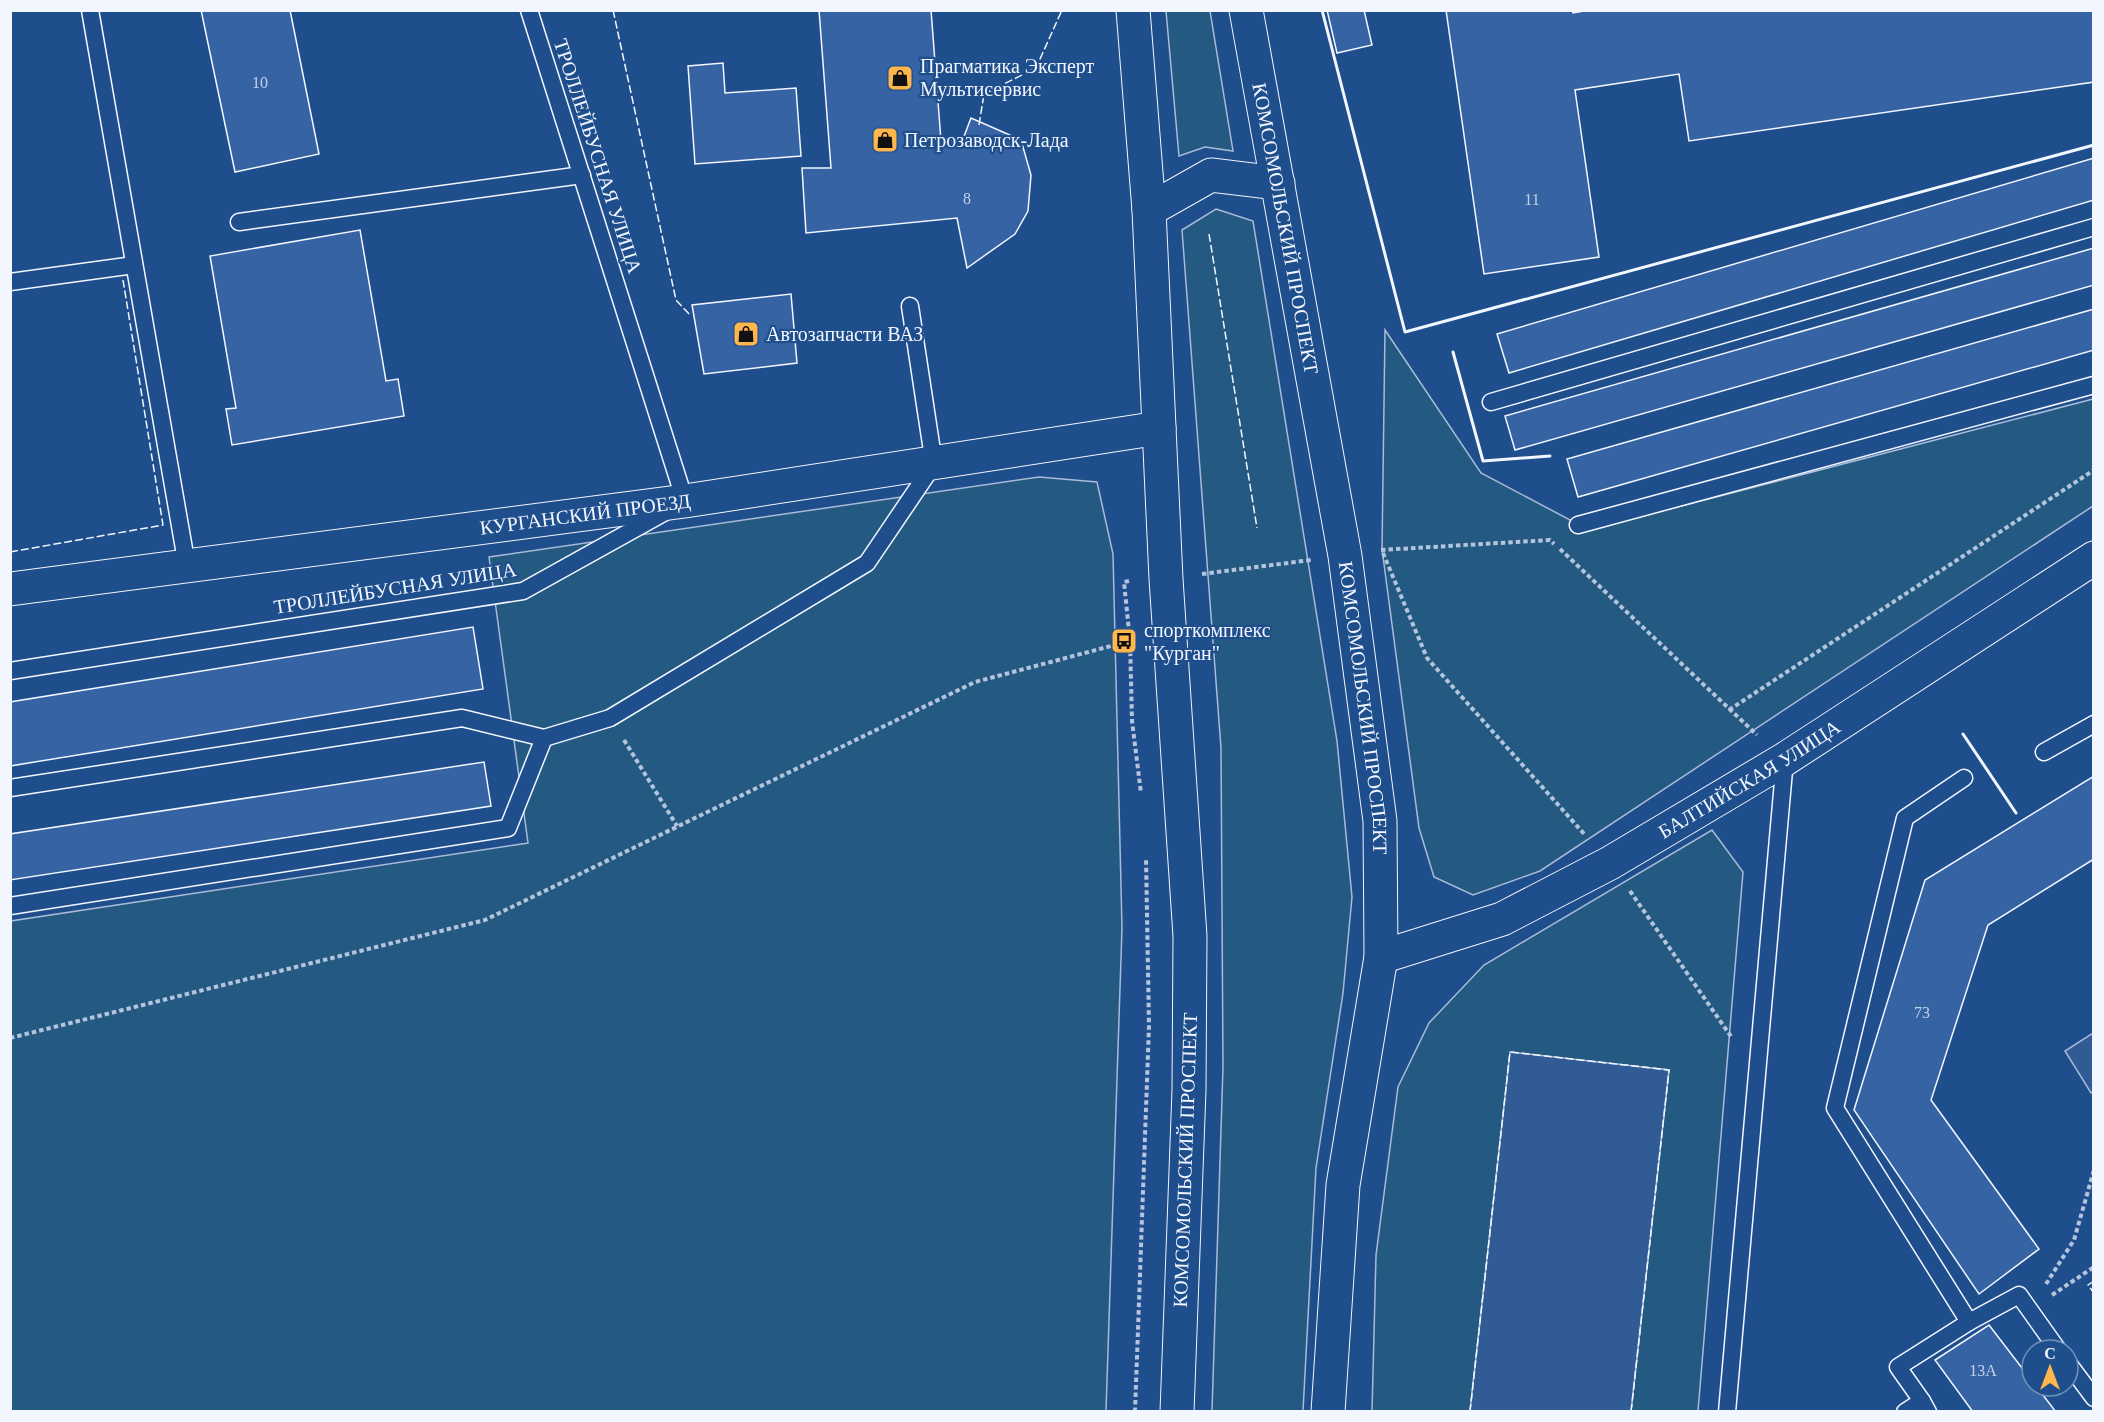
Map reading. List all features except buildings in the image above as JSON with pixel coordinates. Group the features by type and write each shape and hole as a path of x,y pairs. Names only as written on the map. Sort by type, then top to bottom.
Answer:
{"main road":[{"name":"КОМСОМОЛЬСКИЙ ПРОСПЕКТ","path":"1133,10 1149,210 1166,579 1190,936 1189,1090 1177,1412"},
{"name":"КОМСОМОЛЬСКИЙ ПРОСПЕКТ","path":"1246,10 1345,556 1380,821 1381,957 1343,1185 1328,1412"},
{"path":"1149,210 1211,175 1278,183"},
{"name":"КУРГАНСКИЙ ПРОЕЗД","path":"10,589 685,501 1159,428"},
{"name":"БАЛТИЙСКАЯ УЛИЦА","path":"1381,957 1502,919 1610,862 1785,759 2094,558"}],"lane":[{"path":"90,10 187,566"},
{"name":"ТРОЛЛЕЙБУСНАЯ УЛИЦА","path":"10,671 523,591 685,501 529,10"},
{"path":"239,222 582,175"},
{"path":"1491,402 2094,227"},
{"path":"10,282 134,265"},
{"path":"10,788 462,718 544,738 610,718 867,563 934,464 910,306"},
{"path":"1578,525 2094,384"},
{"path":"2044,752 2094,724"},
{"path":"10,906 508,828 544,738"},
{"path":"1727,1412 1785,759"},
{"path":"1964,778 1905,818 1835,1108 1969,1322"},
{"path":"1905,1412 1925,1406 1898,1367 1969,1322 2019,1295 2049,1338"},
{"path":"2080,1379 2094,1398"}],"path":[{"path":"1730,710 2094,470"},
{"path":"1142,801 1132,721 1130,641 1124,582 1166,579 1345,556 1382,549 1550,540 1785,759"},
{"path":"1382,549 1427,658 1610,862 1677,956 1757,1076"},
{"path":"10,1038 485,920 975,682 1130,641"},
{"path":"610,718 677,826"},
{"path":"1135,1412 1149,1026 1145,847"},
{"path":"2029,1310 2074,1240 2094,1170"},
{"path":"2029,1310 2094,1267"}],"shaded area":[{"path":"1166,11 1210,11 1233,151 1205,147 1179,156"},
{"path":"1216,209 1253,221 1337,741 1352,897 1343,993 1316,1168 1303,1411 1212,1411 1223,1067 1221,748 1182,230"},
{"path":"1385,330 1481,473 1589,530 2093,399 2093,506 1540,871 1473,895 1434,877 1419,828 1382,549"},
{"path":"1039,477 1097,482 1113,554 1122,928 1106,1411 11,1412 11,921 528,843 489,557"},
{"path":"1712,830 1743,872 1698,1411 1631,1411 1669,1070 1510,1053 1470,1411 1372,1412 1376,1255 1398,1087 1429,1023 1484,965"},
{"path":"2093,1033 2094,1091 2091,1093 2065,1051"},
{"path":"1510,1052 1669,1070 1631,1411 1470,1411"}],"fence":[{"path":"613,10 676,300 690,315"},
{"path":"979,125 984,94 1036,68 1062,10"},
{"path":"1209,234 1257,528"},
{"path":"10,552 163,525 123,280"},
{"path":"1470,1412 1510,1052 1669,1070 1631,1412"},
{"path":"2094,1281 2088,1285 2094,1293"}],"wall":[{"path":"1322,10 1405,332 2094,145"},
{"path":"1453,352 1483,461 1550,456"},
{"path":"1963,734 2016,813"}],"place":[{"name":"Прагматика Эксперт Мультисервис","path":"900,78"},
{"name":"Петрозаводск-Лада","path":"885,140"},
{"name":"Автозапчасти ВАЗ","path":"746,334"},
{"name":"спорткомплекс \"Курган\"","path":"1124,641"}]}
